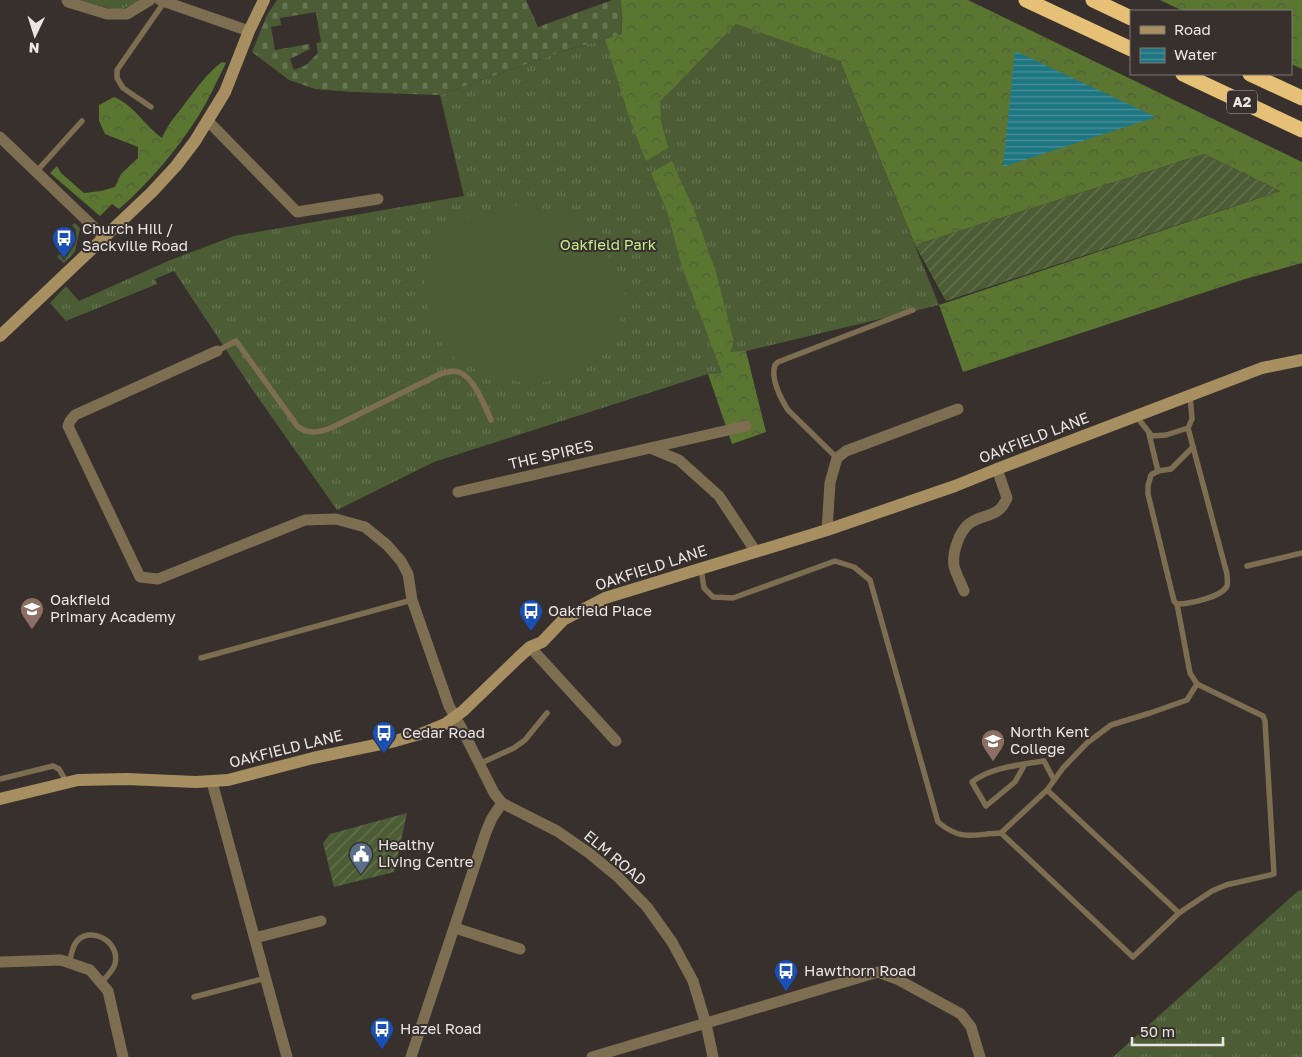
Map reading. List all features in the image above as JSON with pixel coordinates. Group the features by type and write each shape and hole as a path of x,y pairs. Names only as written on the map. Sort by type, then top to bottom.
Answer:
{"highway":[{"path":"1026,0 1130,49"},
{"path":"1093,0 1130,18"},
{"name":"A2","path":"1184,75 1302,130"},
{"name":"A2","path":"1252,75 1302,98"}],"street":[{"path":"67,0 68,2 107,14 127,14 150,0"},
{"path":"0,336 152,192 176,166 208,121 224,92 264,0"},
{"path":"162,1 249,31"},
{"path":"208,121 297,212 378,199"},
{"path":"0,137 104,237"},
{"name":"ELM ROAD","path":"217,351 75,415 68,426 140,577 158,579 305,520 336,519 366,527 395,552 408,574 412,600 449,706 490,787 502,803 557,831 607,867 635,893 654,915 680,956 695,987 713,1057"},
{"name":"OAKFIELD LANE","path":"0,799 78,780 127,779 212,782 238,778 313,758 411,736 442,725 455,717 530,647 542,642 563,620 606,598 827,530 955,486 1262,368 1302,360"},
{"path":"827,530 830,483 837,458 846,451 958,408"},
{"name":"THE SPIRES","path":"458,492 746,426"},
{"path":"650,448 679,460 719,496 756,552"},
{"path":"964,591 954,564 958,537 970,524 994,514 1003,507 1007,498 998,468"},
{"path":"530,647 616,741"},
{"path":"212,782 287,1057"},
{"path":"412,1057 486,832 502,803"},
{"path":"255,938 321,920"},
{"path":"455,928 520,949"},
{"path":"0,962 61,960 90,970 108,991 123,1057"},
{"path":"592,1057 878,972 897,979 961,1014 971,1027 980,1057"}],"lane":[{"path":"151,107 123,88 117,78 117,70 162,1"},
{"path":"36,172 82,121"},
{"path":"837,458 788,410 774,376 775,365 801,352 913,310"},
{"path":"217,351 236,341 298,427 307,432 320,432 333,427 440,374 450,371 460,372 466,377 482,399 491,420"},
{"path":"1176,604 1184,604 1219,594 1226,588 1228,582 1188,428 1192,418 1190,396"},
{"path":"1136,416 1149,434 1158,471"},
{"path":"1149,434 1157,437 1188,428"},
{"path":"1001,833 1133,957 1179,913 1212,891 1226,885 1274,874 1266,721 1263,716 1197,684 1190,673 1176,604 1148,494 1151,475 1158,471 1171,469 1193,447"},
{"path":"1248,566 1302,553"},
{"path":"701,568 704,588 713,597 726,598 733,598 835,560 854,566 870,580 938,822 950,832 962,836 1001,833 1047,790 1087,743 1111,725 1187,700 1197,684"},
{"path":"201,658 412,600"},
{"path":"479,764 514,748 525,740 546,713"},
{"path":"1025,764 1015,782 986,806 972,782 979,776 1007,767 1044,760 1054,780"},
{"path":"0,779 53,766 59,769 67,783"},
{"path":"1047,790 1179,913"},
{"path":"69,963 75,944 80,938 92,935 99,936 108,941 114,951 115,964 101,983"},
{"path":"194,997 266,978"}],"green space":[{"path":"80,0 139,0 118,11"},
{"path":"277,0 526,0 538,27 612,0 621,0 622,34 560,52 440,95 353,92 315,89 289,80 252,52 267,15","holes":["316,12 321,42 316,43 318,53 306,65 294,70 290,59 310,49 309,44 275,50 271,27 281,25 280,18"]},
{"path":"621,0 968,0 1302,162 1302,263 1245,279 963,372 939,305 1280,191 1204,154 915,245 840,61 736,24 660,102 661,121 668,148 646,161 630,120 605,39 622,34"},
{"path":"1160,0 1302,0 1302,69 1292,64 1292,10 1181,10"},
{"name":"Oakfield Park","path":"736,24 840,61 939,305 746,351 731,369 722,373 708,374 434,462 337,510 252,389 174,271 155,279 157,284 66,321 50,303 66,286 79,301 168,261 234,236 464,196 440,95 560,52 622,34 660,102"},
{"path":"222,62 226,63 191,128 152,177 119,209 112,204 100,216 50,173 57,166 61,173 84,193 115,187 121,174 138,158 138,147 105,134 99,121 99,105 114,97 133,110 162,138 170,123 198,86"},
{"path":"1204,154 1280,191 946,301 915,245"},
{"path":"672,161 695,212 716,273 734,342 730,352 746,351 766,432 732,444 708,374 722,373 682,267 667,211 651,173"},
{"path":"514,205 567,212 601,243 621,278 627,304 612,337 595,356 561,378 537,384 484,374 449,355 435,332 426,299 424,271 442,233 475,214"},
{"path":"75,223 80,228 75,252 64,263 57,257 74,241 76,230 72,225"},
{"path":"407,813 394,872 334,887 323,843 330,834"},
{"path":"1302,890 1302,1057 1113,1057 1298,891"}],"water":[{"path":"1015,51 1156,117 1003,167"}],"place":[{"name":"Church Hill / Sackville Road","path":"64,259"},
{"name":"Oakfield Primary Academy","path":"32,630"},
{"name":"Oakfield Place","path":"531,632"},
{"name":"Cedar Road","path":"384,754"},
{"name":"North Kent College","path":"993,762"},
{"name":"Healthy Living Centre","path":"361,875"},
{"name":"Hawthorn Road","path":"786,992"},
{"name":"Hazel Road","path":"382,1050"}]}
